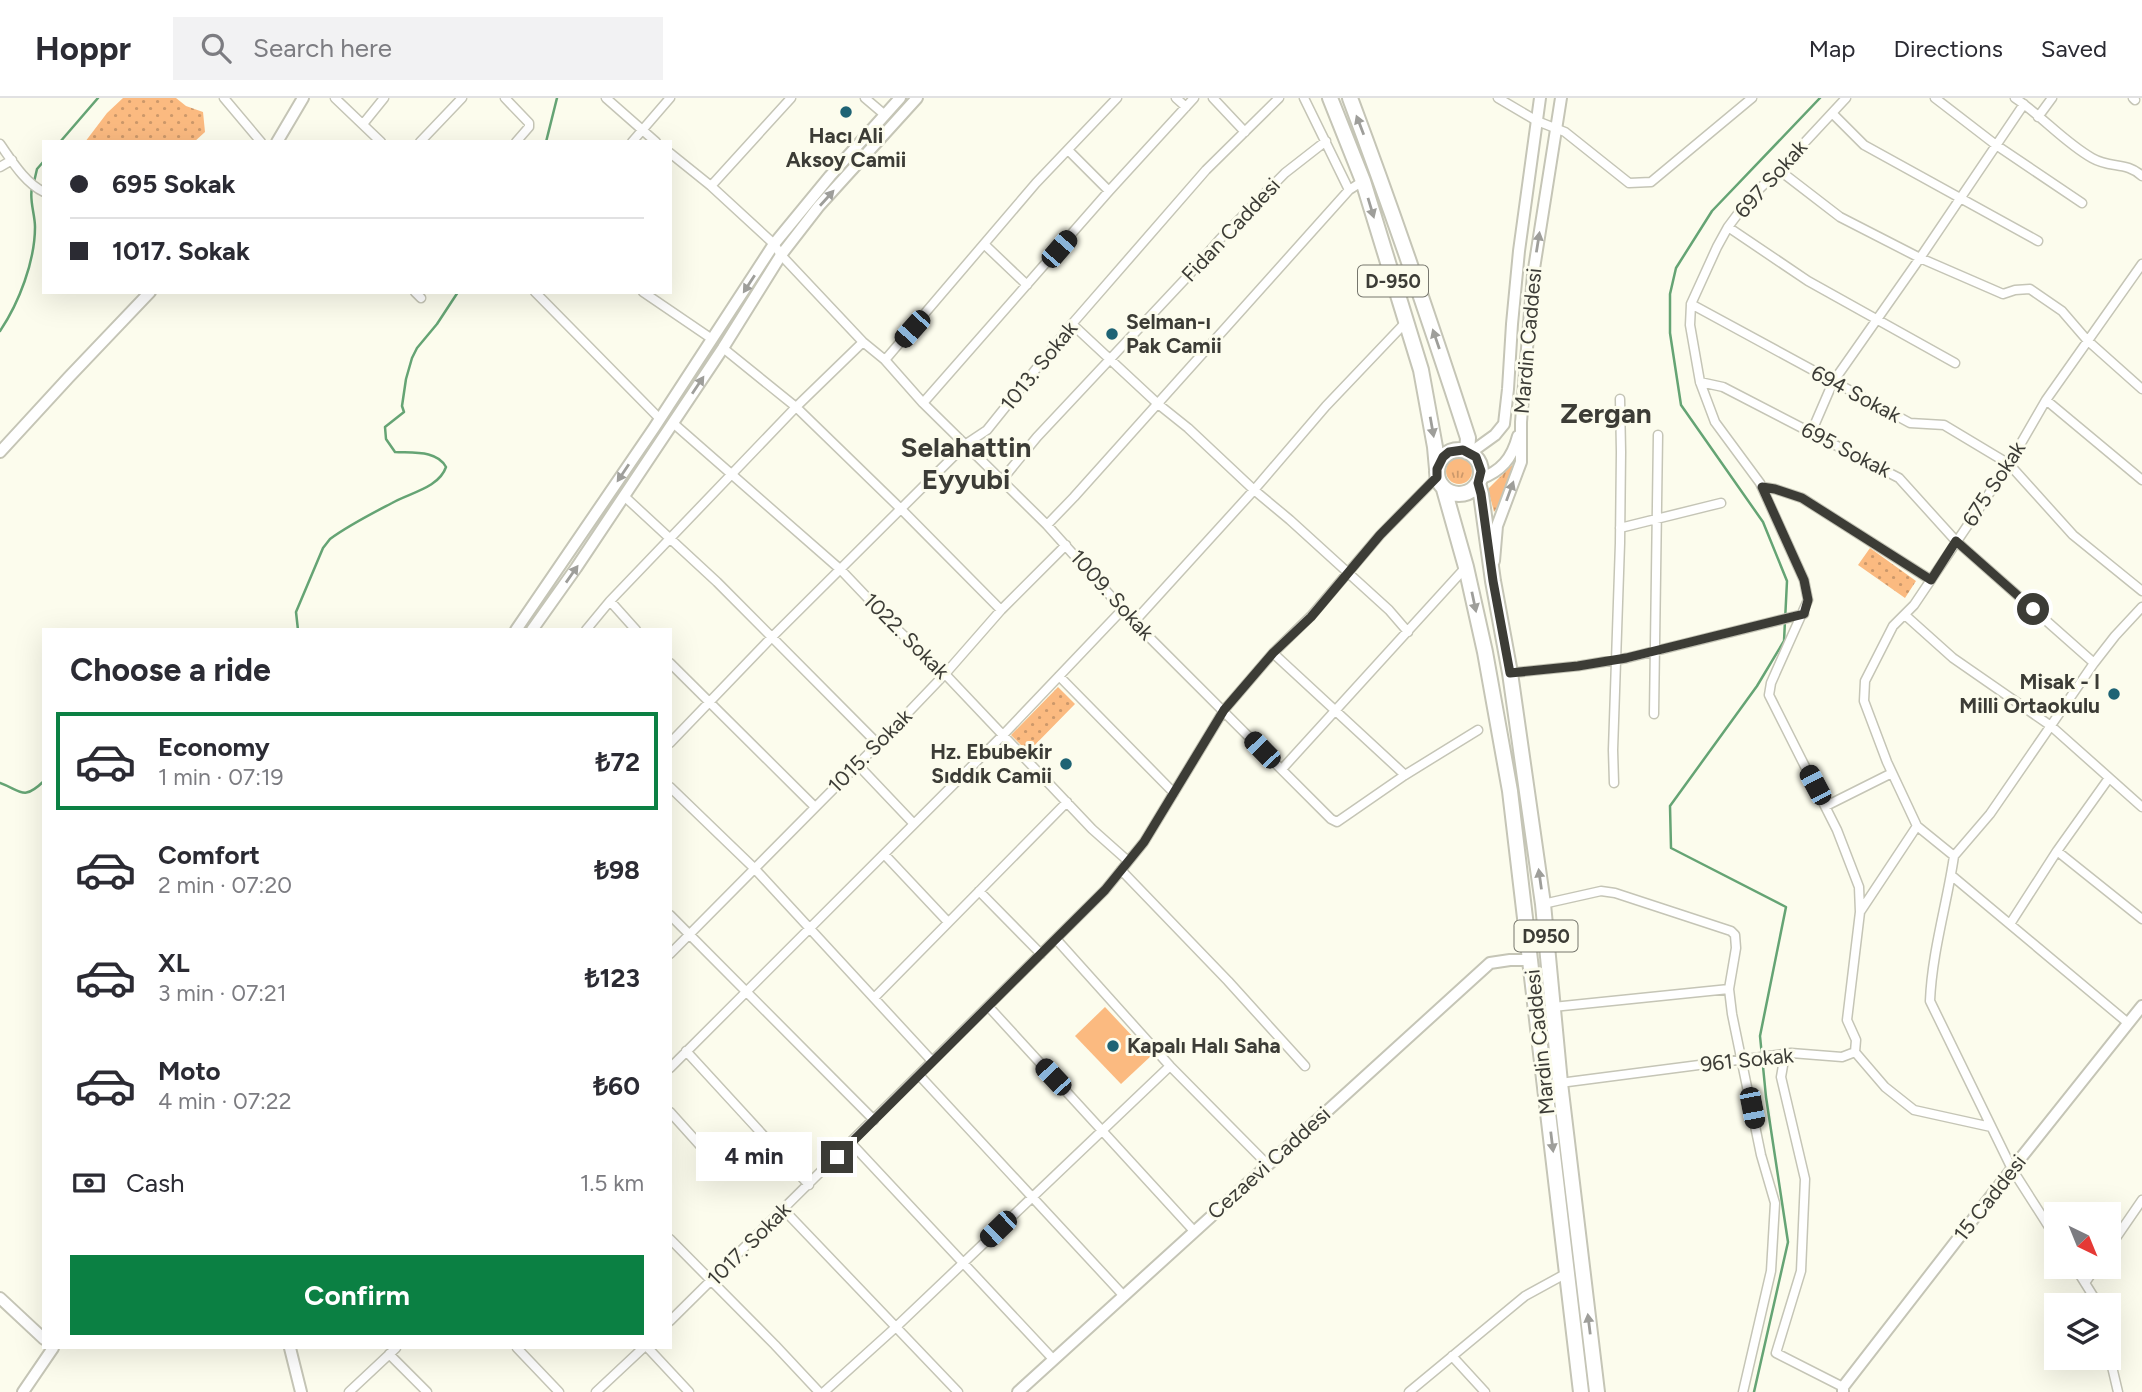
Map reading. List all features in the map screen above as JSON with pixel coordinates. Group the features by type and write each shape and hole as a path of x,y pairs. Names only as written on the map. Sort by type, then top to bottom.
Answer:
{"highway":[{"name":"D-950","path":"1331,98 1363,181 1421,370 1439,478"},
{"name":"D-950","path":"1351,99 1441,355 1468,438 1469,452"},
{"name":"Mardin Caddesi","path":"1581,1392 1510,791 1485,652 1466,567 1439,478 1443,457 1456,450 1469,452 1480,464 1479,481 1493,581 1510,673 1543,904 1560,1083 1597,1392"},
{"path":"1439,478 1457,494 1471,490 1479,481"}],"street":[{"path":"278,140 303,98"},
{"path":"335,98 379,140"},
{"path":"363,124 384,98"},
{"path":"422,140 462,98"},
{"path":"505,98 529,123 529,127 518,140"},
{"path":"606,98 654,140"},
{"path":"634,140 670,98"},
{"path":"711,186 791,98"},
{"path":"865,98 885,115"},
{"path":"517,628 660,419 774,244 900,98"},
{"path":"533,628 723,348 781,255 820,206 917,98"},
{"path":"884,359 1036,183 1117,98"},
{"path":"1177,98 1186,107"},
{"path":"923,403 1195,98"},
{"path":"1213,98 1245,132"},
{"name":"1013. Sokak","path":"672,741 966,444 987,430 1072,324 1206,170 1279,98"},
{"path":"1304,98 1349,190"},
{"path":"1498,98 1537,121 1565,132 1629,183 1651,181 1752,98"},
{"name":"Mardin Caddesi","path":"1469,452 1495,435 1504,424 1518,263 1540,98"},
{"name":"Mardin Caddesi","path":"1493,581 1497,526 1521,463 1521,422 1533,275 1561,98"},
{"name":"697 Sokak","path":"1804,614 1808,600 1804,580 1762,487 1715,422 1700,382 1690,325 1691,304 1728,227 1749,199 1846,98"},
{"path":"1935,98 1996,145 2082,203"},
{"path":"2015,98 2093,159 2112,166 2132,167 2142,176"},
{"path":"2038,117 2052,98"},
{"path":"226,101 259,140"},
{"path":"1811,433 1833,382 2024,104"},
{"path":"1832,113 1864,145 2038,241"},
{"name":"Fidan Caddesi","path":"1001,481 1037,437 1220,239 1275,183 1326,141"},
{"path":"0,144 21,172 41,191"},
{"path":"1068,150 1110,191"},
{"name":"1009. Sokak","path":"672,155 774,244 781,255 863,342 884,359 923,403 1047,524 1134,622 1331,819 1337,822 1405,775 1478,730"},
{"path":"0,167 12,160"},
{"path":"1779,170 1840,217 1920,258 2003,294 2030,289 2062,311 2087,340 2142,390"},
{"path":"1047,524 1349,190 1363,181"},
{"path":"1728,227 1808,281 1955,363"},
{"path":"985,245 1027,285"},
{"name":"675 Sokak","path":"1917,825 1892,773 1864,701 1865,681 1894,626 1914,605 2009,464 2046,400 2087,340 2139,276 2142,264"},
{"path":"0,453 148,294"},
{"path":"537,294 660,419"},
{"path":"646,294 712,339"},
{"name":"694 Sokak","path":"1691,304 1910,423 1944,425 2009,464 2073,535 2142,591"},
{"path":"1134,622 1326,406 1406,322"},
{"path":"1072,324 1389,610 1408,632"},
{"path":"588,628 610,601 796,407 863,342"},
{"path":"723,348 796,407 1002,610"},
{"name":"695 Sokak","path":"1700,382 1723,387 1899,478 1956,541 2094,663"},
{"path":"1614,783 1622,452 1620,399"},
{"path":"2046,400 2142,480"},
{"path":"1479,481 1495,473 1508,459 1515,446 1521,422"},
{"name":"1022. Sokak","path":"673,423 841,570 1092,829 1128,861"},
{"path":"1654,714 1658,435"},
{"name":"1017. Sokak","path":"672,1319 1105,890 1144,842 1224,710 1273,653 1311,617 1380,535 1439,478"},
{"path":"1762,487 1802,498 1931,580"},
{"path":"624,496 878,744"},
{"path":"1620,528 1721,503"},
{"name":"1015. Sokak","path":"672,952 878,744 1066,545"},
{"path":"1282,769 1466,567"},
{"path":"610,601 634,628"},
{"path":"2044,1219 2012,1169 1930,1001 1931,972 1954,856 1990,814 2094,663 2142,607"},
{"path":"672,1066 1003,736 1123,609"},
{"path":"1510,673 1616,659 1804,614"},
{"path":"1804,614 1771,683 1769,695 1826,806 1859,887 1860,912 1847,1020 1856,1040 1855,1052 1885,1087 1914,1110 1991,1127"},
{"path":"1905,615 1953,658 2051,726 2142,807"},
{"path":"1273,653 1405,775"},
{"path":"672,665 814,806"},
{"path":"1059,676 1174,793"},
{"path":"857,764 914,824"},
{"path":"1826,806 1892,773"},
{"path":"2010,924 2109,778"},
{"path":"672,789 754,868 932,1061"},
{"path":"874,998 1067,802"},
{"path":"1860,912 1917,825 1954,856"},
{"path":"2057,851 2142,919"},
{"path":"884,854 948,922"},
{"path":"1121,870 1305,1066"},
{"path":"1951,875 2129,1023"},
{"path":"979,891 1041,954"},
{"path":"1543,904 1601,891 1615,893 1731,931 1735,935 1736,947 1729,989 1761,1155 1774,1203 1771,1271 1743,1392"},
{"path":"672,917 874,1120"},
{"path":"1056,939 1170,1066 1267,1164"},
{"name":"Cezaevi Caddesi","path":"1018,1392 1490,963 1531,960"},
{"path":"1553,1007 1729,989"},
{"path":"988,1006 1194,1231"},
{"name":"15 Caddesi","path":"1843,1389 2012,1169 2142,1006"},
{"path":"687,1051 809,1185"},
{"name":"961 Sokak","path":"1560,1083 1782,1054 1842,1057 1855,1052"},
{"path":"1782,1054 1781,1077 1805,1179 1801,1271 1776,1353 1843,1389"},
{"path":"824,1392 1170,1066"},
{"path":"919,1074 1123,1295"},
{"path":"672,1114 706,1152"},
{"path":"851,1143 1053,1359"},
{"path":"2121,1231 2142,1200"},
{"path":"784,1210 958,1392"},
{"path":"672,1241 818,1392"},
{"path":"1409,1392 1525,1296 1567,1273"},
{"path":"2082,1279 2091,1293"},
{"path":"2085,1283 2088,1279"},
{"path":"0,1298 42,1337"},
{"path":"23,1392 52,1349"},
{"path":"290,1349 301,1392"},
{"path":"596,1392 644,1349"},
{"path":"646,1349 689,1392"},
{"path":"522,1350 559,1392"},
{"path":"349,1392 392,1351 427,1392"},
{"path":"1452,1356 1485,1392"},
{"path":"2113,1370 2118,1392"}],"green space":[{"path":"123,98 176,98 186,106 203,112 205,132 196,140 87,140 107,113"},
{"path":"1459,458 1468,462 1472,471 1468,480 1459,484 1450,480 1446,471 1450,462"},
{"path":"1513,464 1504,497 1494,512 1488,489"},
{"path":"1870,548 1916,581 1905,598 1858,565"},
{"path":"1058,687 1075,704 1028,752 1011,735"},
{"name":"Kapalı Halı Saha","path":"1105,1007 1151,1056 1121,1084 1075,1036"}],"waterway":[{"path":"62,140 98,98"},
{"path":"546,140 557,98"},
{"path":"1754,1392 1788,1242 1766,1097 1760,1036 1786,907 1671,848 1670,806 1757,686 1784,641 1787,581 1763,522 1681,405 1670,333 1670,294 1676,268 1712,211 1820,98"},
{"path":"34,182 37,169 42,163"},
{"path":"0,331 19,295 32,254 35,227 32,188"},
{"path":"298,628 296,612 323,548 330,539 399,499 430,485 446,467 431,455 395,452 386,439 385,427 404,412 402,406 412,358 457,294"},
{"path":"0,783 27,793 42,783"}],"place":[{"name":"Hacı Ali Aksoy Camii","path":"846,112"},
{"name":"Selman-ı Pak Camii","path":"1112,334"},
{"name":"Misak - I Milli Ortaokulu","path":"2114,694"},
{"name":"Hz. Ebubekir Sıddık Camii","path":"1066,764"},
{"name":"Kapalı Halı Saha","path":"1113,1046"}],"district":[{"name":"Zergan","path":"1606,413"},
{"name":"Selahattin Eyyubi","path":"966,463"}],"route":[{"path":"837,1157 1105,890 1144,842 1224,710 1273,653 1311,617 1380,535 1437,477 1439,463 1449,452 1463,450 1476,457 1480,464 1478,483 1510,673 1626,658 1804,614 1808,600 1804,580 1762,487 1802,498 1931,580 1956,541 2033,609"}]}
